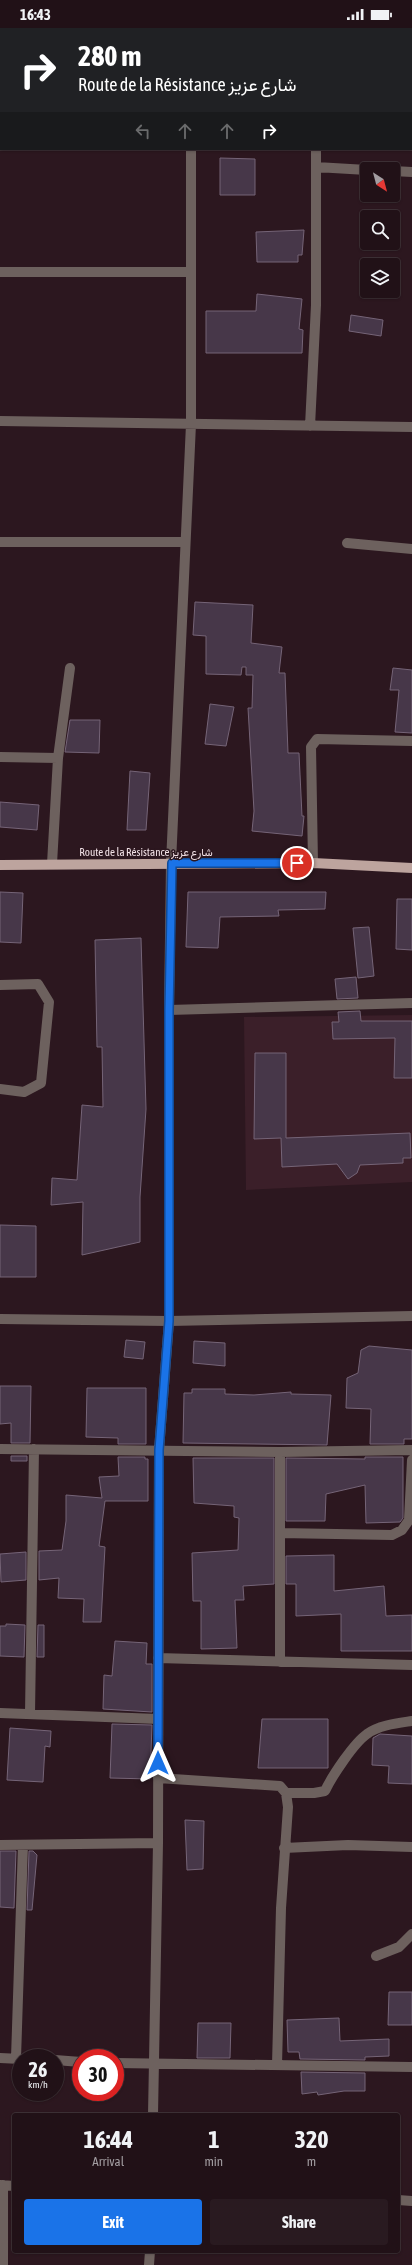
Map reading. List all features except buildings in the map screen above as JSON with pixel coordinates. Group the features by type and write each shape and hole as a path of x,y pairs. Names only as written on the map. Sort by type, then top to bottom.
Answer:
{"main road":[{"name":"Route de la Résistance شارع عزيز","path":"0,864 313,863 412,868"}],"street":[{"path":"153,2113 158,1843 159,1450 169,1321 169,1010 172,863 191,424 191,150"},
{"path":"310,426 316,305 316,150"},
{"path":"316,167 360,170"},
{"path":"400,171 412,172"},
{"path":"0,272 191,272"},
{"path":"0,421 412,427"},
{"path":"0,542 185,542"},
{"path":"348,543 412,549"},
{"path":"52,864 58,758 70,668"},
{"path":"313,863 311,747 316,739 412,741"},
{"path":"0,757 58,758"},
{"path":"0,985 38,984 49,1002 41,1083 24,1092 0,1089"},
{"path":"169,1010 412,1003"},
{"path":"0,1318 169,1321 412,1316"},
{"path":"0,1449 280,1452 412,1450"},
{"path":"30,1714 34,1449"},
{"path":"280,1452 280,1662"},
{"path":"280,1533 392,1535 402,1530 409,1520 412,1460"},
{"path":"158,1658 412,1665"},
{"path":"0,1713 158,1719"},
{"path":"286,1793 314,1793 325,1791 334,1773 368,1733 391,1725 412,1721"},
{"path":"158,1778 280,1786 286,1793 288,1807 284,1848 277,2065"},
{"path":"0,1845 158,1843"},
{"path":"18,2049 23,1845"},
{"path":"284,1848 348,1846 412,1847"},
{"path":"376,1956 399,1947 412,1934"},
{"path":"0,2058 12,2059"},
{"path":"124,2063 412,2067"},
{"path":"3,2265 1,2185 12,2186"},
{"path":"400,2200 412,2201"},
{"path":"149,2265 150,2253"}],"shaded area":[{"path":"412,1015 412,1182 246,1190 244,1017"}],"route":[{"path":"158,1763 159,1450 169,1321 169,1010 172,863 297,863"}]}
